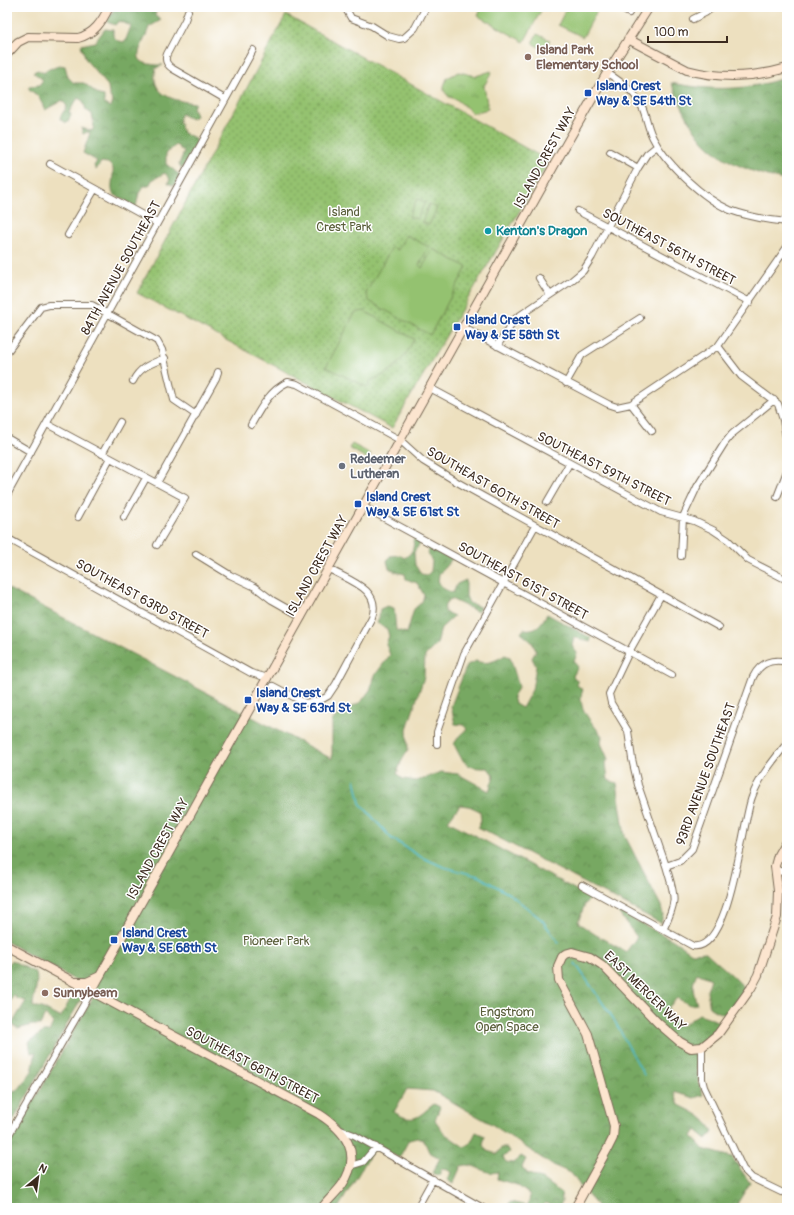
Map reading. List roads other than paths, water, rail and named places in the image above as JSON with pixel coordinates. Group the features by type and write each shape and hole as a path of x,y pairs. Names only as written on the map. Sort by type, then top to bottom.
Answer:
{"street":[{"path":"7,54 18,42 28,37 78,38 85,36 97,28 109,7"},
{"path":"345,7 351,18 372,26 388,36 399,39 404,38 415,28 426,7"},
{"path":"618,7 631,10"},
{"name":"ISLAND CREST WAY","path":"7,1138 101,975 607,73 649,7"},
{"path":"693,19 713,7"},
{"path":"188,11 185,20 165,58 167,63 172,69 225,100"},
{"path":"628,39 687,70 697,72 725,77 762,75 787,68"},
{"name":"84TH AVENUE SOUTHEAST","path":"7,495 109,313 253,50"},
{"path":"607,73 637,97 644,110 649,129 657,146 667,161 715,201 743,214 787,222"},
{"path":"497,346 516,318 578,276 583,271 638,168 647,154 657,146"},
{"path":"610,152 638,168"},
{"path":"50,164 157,223"},
{"path":"68,235 95,189"},
{"name":"SOUTHEAST 56TH STREET","path":"578,211 750,302"},
{"path":"464,328 566,383 617,407 631,404 718,346 787,247"},
{"path":"539,278 550,295"},
{"path":"7,352 38,310 44,306 87,304 109,313 153,338 160,345 174,400 196,415"},
{"path":"566,383 582,355 640,318"},
{"path":"718,346 742,376 774,400 781,411 787,443"},
{"path":"133,381 143,367 164,358"},
{"path":"157,483 196,415 218,372"},
{"name":"SOUTHEAST 60TH STREET","path":"251,425 269,398 285,384 292,382 348,410 400,440 423,461 535,526 719,627"},
{"name":"SOUTHEAST 59TH STREET","path":"430,388 569,464 661,512 682,517 717,532 748,560 787,580"},
{"path":"681,556 682,517 697,487 724,444 737,429 774,400"},
{"path":"631,404 652,431"},
{"path":"102,454 120,422"},
{"path":"47,424 185,498 157,545"},
{"path":"7,438 31,452"},
{"path":"78,517 110,458"},
{"path":"547,502 569,464"},
{"path":"777,497 787,471"},
{"path":"124,517 146,478"},
{"name":"SOUTHEAST 61ST STREET","path":"364,507 672,675"},
{"path":"436,744 437,732 464,654 535,526"},
{"name":"SOUTHEAST 63RD STREET","path":"7,538 251,672 268,678"},
{"path":"196,554 230,575 255,587 272,600 302,618"},
{"path":"273,686 305,703 321,700 328,696 372,617 374,607 371,594 362,587 329,569"},
{"path":"661,595 610,689 609,699 628,731 632,759 640,791 673,889 674,905 664,928"},
{"name":"93RD AVENUE SOUTHEAST","path":"666,866 680,861 692,849 757,670 767,662 776,660 787,662"},
{"path":"582,885 664,928 693,946 702,946 711,938 728,901 737,868 752,796 761,780 787,743"},
{"path":"781,1192 752,1178 740,1164 704,1088 702,1079 702,1047 718,1034 751,988 758,975 777,917 775,869 778,855 787,839"},
{"path":"775,869 787,874"},
{"name":"SOUTHEAST 68TH STREET","path":"7,946 319,1114 338,1128 376,1147 483,1208"},
{"name":"EAST MERCER WAY","path":"575,1208 613,1138 614,1126 588,1034 559,980 558,966 562,957 565,954 572,952 590,957 602,965 658,1023 680,1042 691,1048 702,1047"},
{"path":"67,979 82,982 92,980 101,975"},
{"path":"322,1208 343,1183 352,1161 350,1149 344,1135 338,1128"},
{"path":"350,1166 363,1162 376,1147"},
{"path":"416,1208 433,1179"}],"waterway":[{"path":"355,779 360,803 391,838 421,857 444,867 478,876 511,895 542,920 559,943"},
{"path":"575,963 613,1018 644,1075"}],"place":[{"name":"Island Park Elementary School","path":"528,57"},
{"name":"Island Crest Way & SE 54th St","path":"588,93"},
{"name":"Kenton's Dragon","path":"488,231"},
{"name":"Island Crest Way & SE 58th St","path":"457,327"},
{"name":"Redeemer Lutheran","path":"342,466"},
{"name":"Island Crest Way & SE 61st St","path":"358,504"},
{"name":"Island Crest Way & SE 63rd St","path":"248,700"},
{"name":"Island Crest Way & SE 68th St","path":"114,940"},
{"name":"Sunnybeam","path":"45,993"}],"park label":[{"name":"Island Crest Park","path":"344,220"},
{"name":"Pioneer Park","path":"276,941"},
{"name":"Engstrom Open Space","path":"507,1020"}]}
